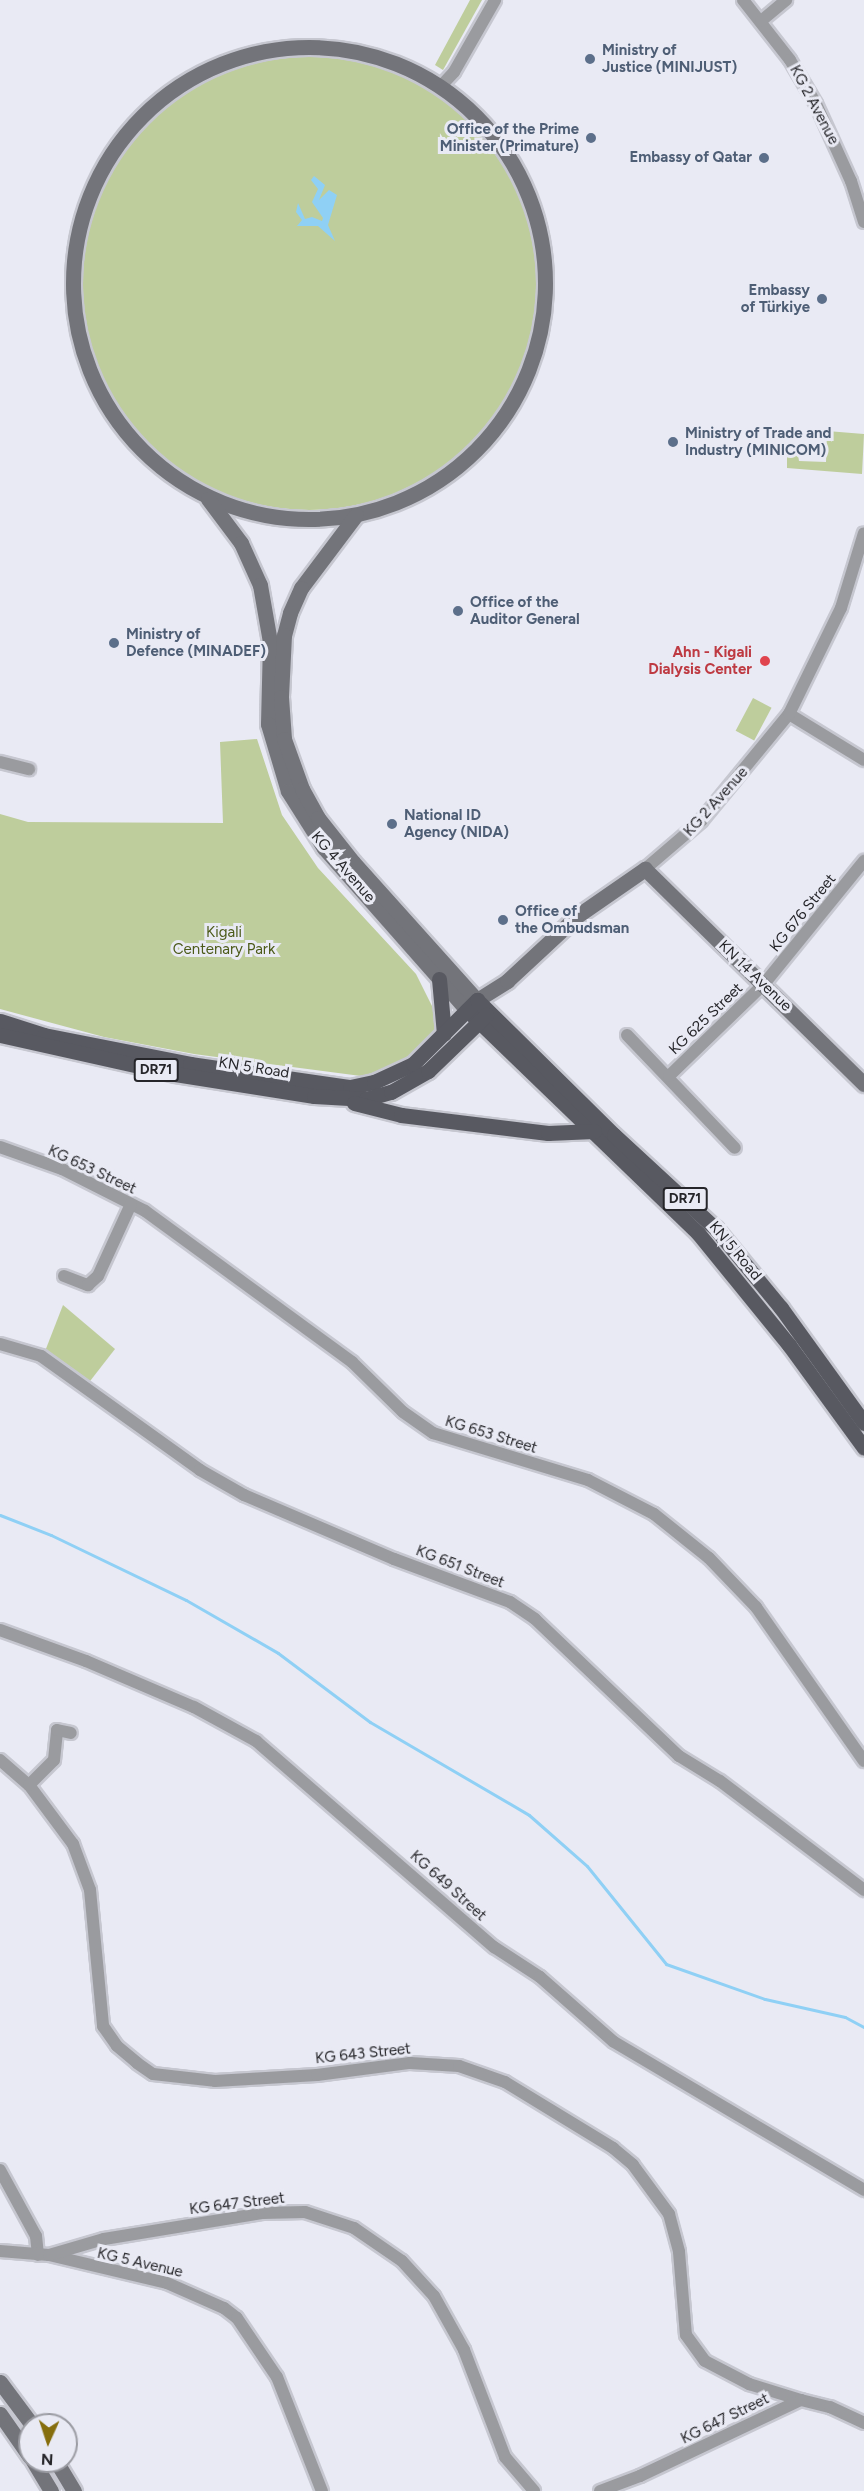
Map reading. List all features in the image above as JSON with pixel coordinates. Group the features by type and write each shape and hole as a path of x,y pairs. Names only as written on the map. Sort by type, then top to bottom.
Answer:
{"main road":[{"path":"335,45 391,61 441,86 477,116 499,142 529,192 542,236 547,282 543,328 530,372 513,403 478,450 426,489 356,515 310,519 264,515 208,499 143,452 115,420 94,384 81,349 72,304 73,258 79,224 100,170 134,124 178,86 213,67 251,54 335,45"},
{"name":"KG 4 Avenue","path":"208,499 241,543 260,585 270,642 268,724 288,791 324,848 384,904 472,1005"},
{"name":"KG 4 Avenue","path":"356,515 301,588 290,613 282,667 283,731 298,779 318,818 439,979 472,1005"},
{"name":"KG 2 Avenue","path":"472,1005 507,981 577,916 645,869"},
{"name":"KN 14 Avenue","path":"645,869 864,1082"},
{"path":"439,979 444,1034"},
{"name":"KN 5 Road","path":"0,1035 175,1074 343,1099 379,1097 413,1081 484,1017 507,981"},
{"name":"KN 5 Road","path":"0,1021 45,1035 190,1064 350,1087 397,1074 428,1052 472,1005 594,1131 698,1233 789,1345 864,1448"},
{"name":"KN 5 Road","path":"484,1017 716,1228 782,1308 864,1423"},
{"path":"343,1099 401,1115 548,1133 594,1131"},
{"path":"0,2382 23,2413"},
{"path":"0,2414 18,2440"},
{"path":"40,2473 51,2491"},
{"path":"64,2473 75,2491"}],"street":[{"path":"441,86 454,72 495,0"},
{"name":"KG 2 Avenue","path":"743,0 790,60 821,114 851,181 864,222"},
{"path":"761,21 786,0"},
{"name":"KG 2 Avenue","path":"645,869 702,821 789,714 841,608 864,533"},
{"path":"789,714 864,760"},
{"path":"0,762 29,769"},
{"name":"KG 676 Street","path":"764,984 864,861"},
{"name":"KG 625 Street","path":"669,1076 764,984"},
{"path":"627,1035 669,1076 735,1148"},
{"name":"KG 653 Street","path":"0,1147 62,1169 131,1204 352,1362 418,1425 484,1451 588,1480 654,1514 683,1535 756,1607 864,1761"},
{"path":"64,1275 88,1285 99,1276 131,1204"},
{"name":"KG 651 Street","path":"0,1344 41,1356 200,1470 244,1495 394,1559 510,1602 535,1619 679,1756 720,1781 864,1890"},
{"name":"KG 649 Street","path":"0,1630 86,1661 194,1707 256,1741 494,1947 540,1977 614,2042 864,2190"},
{"path":"29,1785 54,1760 57,1730 71,1733"},
{"name":"KG 643 Street","path":"0,1760 29,1785 73,1844 90,1890 103,2026 117,2046 137,2063 153,2074 215,2081 316,2075 410,2063 459,2066 505,2082 613,2148 633,2165 669,2214 679,2253 686,2335 705,2361 749,2384 801,2400"},
{"path":"0,2170 44,2255 0,2251"},
{"name":"KG 647 Street","path":"44,2255 104,2239 262,2213 305,2212 354,2228 402,2261 434,2296 464,2350 505,2457 534,2491"},
{"name":"KG 5 Avenue","path":"44,2255 189,2290 237,2318 277,2377 322,2491"},
{"path":"801,2400 830,2407 864,2423"},
{"name":"KG 647 Street","path":"600,2491 640,2476 801,2400"}],"green space":[{"path":"470,0 482,0 443,70 435,65"},
{"path":"309,54 353,59 396,72 436,93 470,121 498,155 519,195 532,238 537,282 532,326 519,369 498,409 470,443 436,471 396,492 353,505 309,510 265,505 222,492 182,471 148,443 120,409 99,369 86,326 81,282 86,238 99,195 120,155 148,121 182,93 222,72 265,59"},
{"path":"827,431 864,434 862,474 787,468 787,455 798,455 799,461 826,462"},
{"path":"753,698 772,708 754,741 736,731"},
{"name":"Kigali Centenary Park","path":"257,739 282,815 318,868 416,974 434,1010 437,1033 399,1066 361,1076 194,1054 104,1037 0,1009 0,814 28,822 223,823 220,742"},
{"path":"63,1305 115,1349 87,1385 42,1359"}],"water":[{"path":"314,176 325,185 319,200 329,190 337,195 328,225 335,241 318,226 297,226 302,220 296,212 298,203 305,219 312,217 322,221 323,218 312,202 318,189 311,180"}],"waterway":[{"path":"0,1515 51,1535 186,1600 278,1653 370,1722 529,1815 587,1866 666,1964 765,1999 845,2017 864,2027"}],"place":[{"name":"Ministry of Justice (MINIJUST)","path":"590,59"},
{"name":"Office of the Prime Minister (Primature)","path":"591,138"},
{"name":"Embassy of Qatar","path":"764,158"},
{"name":"Embassy of Türkiye","path":"822,299"},
{"name":"Ministry of Trade and Industry (MINICOM)","path":"673,442"},
{"name":"Office of the Auditor General","path":"458,611"},
{"name":"Ministry of Defence (MINADEF)","path":"114,643"},
{"name":"Ahn - Kigali Dialysis Center","path":"765,661"},
{"name":"National ID Agency (NIDA)","path":"392,824"},
{"name":"Office of the Ombudsman","path":"503,920"}]}
